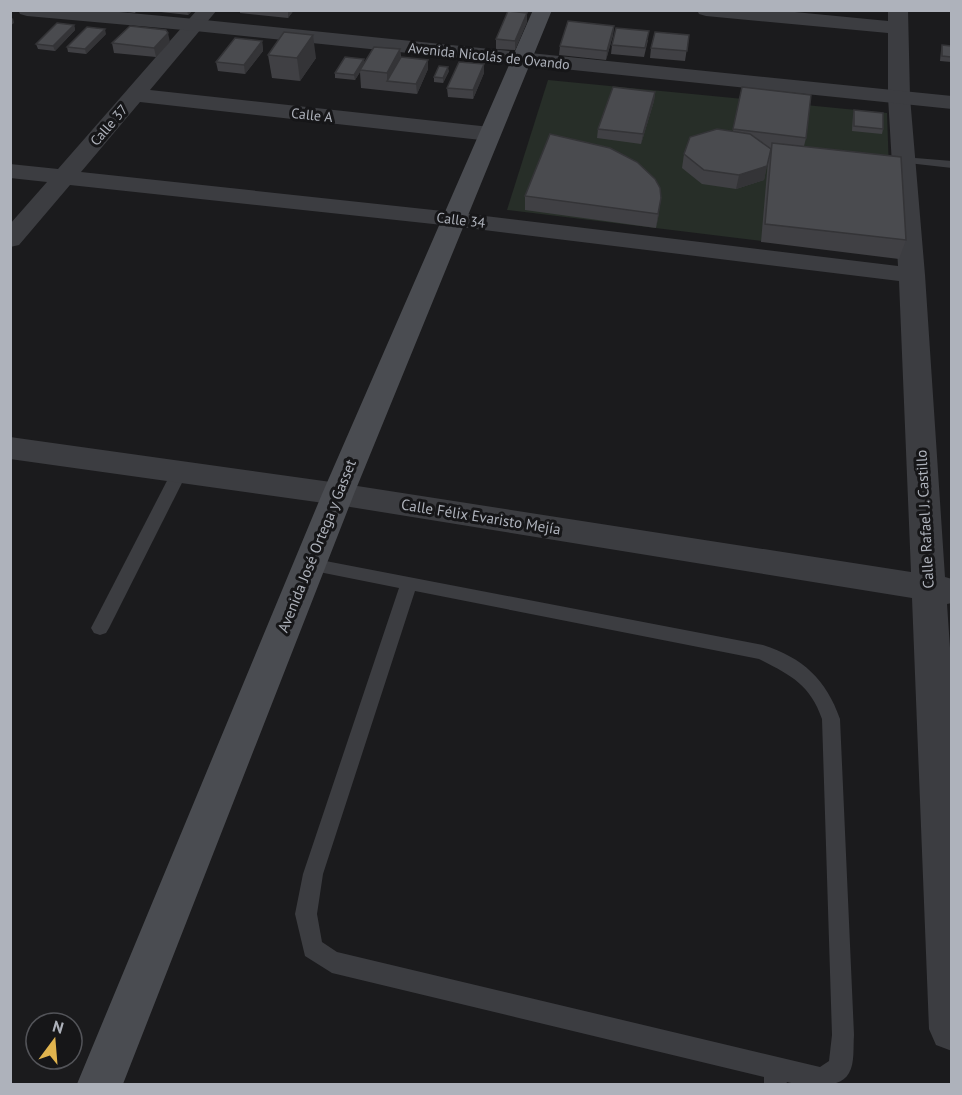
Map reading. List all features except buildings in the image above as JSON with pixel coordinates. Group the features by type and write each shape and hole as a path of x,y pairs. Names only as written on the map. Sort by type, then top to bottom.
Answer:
{"main road":[{"name":"Avenida José Ortega y Gasset","path":"100,1084 338,494 543,10"}],"street":[{"name":"Avenida Nicolás de Ovando","path":"27,10 202,18 523,60 951,103"},
{"path":"706,10 898,19"},
{"name":"Calle 37","path":"10,240 202,18"},
{"name":"Calle Rafael J. Castillo","path":"898,19 903,159 940,590 951,1029"},
{"name":"Calle A","path":"135,95 490,134"},
{"name":"Calle 34","path":"10,171 453,219 912,276"},
{"name":"Calle Félix Evaristo Mejía","path":"10,448 338,494 940,590"}],"lane":[{"path":"903,159 951,165"},
{"path":"100,628 179,473"},
{"path":"310,564 409,583 763,652 807,675 826,700 831,719 843,1035 840,1067 822,1079 776,1077 332,962 313,948 306,914 313,874 409,583"}],"shaded area":[{"path":"548,80 887,113 892,257 507,210"}]}
